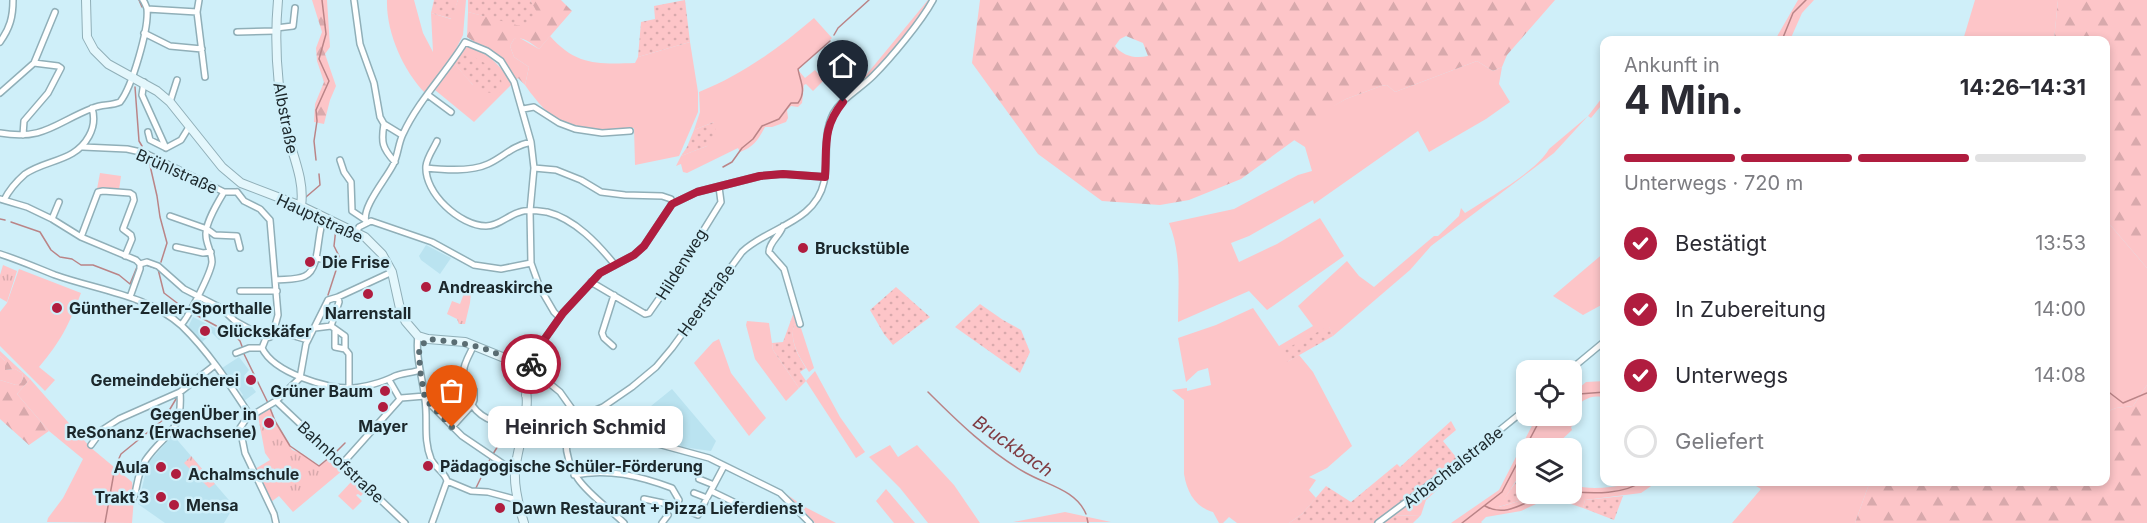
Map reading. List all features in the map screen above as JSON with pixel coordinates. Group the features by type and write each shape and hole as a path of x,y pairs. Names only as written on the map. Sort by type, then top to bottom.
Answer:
{"main road":[{"name":"Hauptstraße","path":"86,0 87,37 94,50 108,64 144,82 170,102 222,167 241,183 301,206 365,237 382,254 392,272 401,313 418,336"},
{"name":"Albstraße","path":"278,0 275,29 276,62 286,129 301,183 301,206"},
{"path":"418,336 465,342 507,359 528,371 527,402 515,472 518,500 524,523"}],"street":[{"path":"0,42 8,31 13,17 13,0"},
{"path":"0,133 23,135 44,132 92,108 120,102 134,76 144,33 147,9 143,0"},
{"path":"199,0 197,12 205,76"},
{"path":"354,0 360,44 368,62 380,117 384,124 402,135"},
{"path":"810,523 780,493 709,458 636,438 596,435 587,430 560,392 528,371 534,354 561,315 600,273 634,255 644,246 672,204 697,192 771,174 825,177 825,137 833,114 846,98 875,74 933,0"},
{"path":"237,32 293,26 295,8"},
{"path":"147,9 197,12"},
{"path":"0,93 34,63 55,12"},
{"path":"144,33 170,46 202,49"},
{"path":"357,233 365,221 366,209 395,162 402,135 465,42 487,51 501,61 514,82 531,142 534,168 530,211 531,263 540,288 561,315"},
{"path":"23,135 24,121 48,93 61,68 34,63"},
{"path":"170,102 177,80"},
{"path":"144,82 142,95 166,147"},
{"path":"428,95 451,112"},
{"path":"523,109 534,106 559,123 588,132 630,131"},
{"path":"92,108 93,124 82,147 61,160 26,174 2,199 52,219 81,237 140,264 147,262 156,265 184,289 221,308 236,321 266,338"},
{"path":"384,124 382,135 384,150 395,162"},
{"path":"148,132 150,140 166,147 181,140 189,128"},
{"path":"437,141 426,168 428,179 447,206 473,224 489,226 520,212 549,213 597,242 615,265"},
{"path":"426,168 477,168 487,165 516,146 531,142"},
{"name":"Brühlstraße","path":"82,147 127,149 145,153 224,192 237,192"},
{"path":"340,160 351,182 352,211 365,221 422,238 462,260 487,268 501,269 531,263"},
{"path":"534,168 556,170 601,192 624,195 662,195 671,200 672,204"},
{"name":"Heerstraße","path":"577,415 603,407 650,372 672,348 742,252 757,239 798,218 810,208 819,195 825,177"},
{"path":"241,183 237,192 244,201 260,209 270,220 278,315 274,330 270,337 266,338 262,348"},
{"name":"Hildenweg","path":"591,282 647,314 677,273 721,202 719,187"},
{"path":"81,237 98,192 130,193 134,200 123,230 131,235 132,239 125,256"},
{"path":"181,326 188,317 192,304 211,268 207,229 224,192"},
{"path":"52,219 59,202"},
{"path":"170,216 215,234 237,236 240,248"},
{"path":"276,280 302,278 308,274 316,258 324,218"},
{"path":"783,226 780,234 770,245 769,252 784,269 800,324"},
{"path":"176,247 203,253 211,252"},
{"path":"0,254 56,275 130,297 158,309 181,326 216,365 251,417"},
{"path":"316,258 337,262"},
{"path":"130,297 140,264"},
{"path":"276,523 245,453 240,434 242,424 276,401 300,378 308,340 327,300 339,297 392,272"},
{"path":"240,291 277,291"},
{"path":"613,346 602,333 614,296"},
{"path":"339,297 333,328 335,347 345,349"},
{"path":"315,328 333,328 345,336 345,349 349,354 349,388"},
{"path":"274,330 308,340"},
{"path":"418,336 420,370 425,398 425,422 430,456 434,466 446,477 447,481 471,491 488,492 518,500"},
{"path":"419,348 428,339"},
{"path":"452,427 474,400 474,390 466,382 463,368 474,345"},
{"path":"1582,360 1600,345"},
{"path":"236,353 262,348"},
{"path":"262,348 283,368 300,378 335,387 349,388 389,380 392,377 420,370"},
{"path":"91,445 102,430 119,419 180,392 216,365"},
{"path":"455,370 448,372 449,382 466,382"},
{"path":"389,380 400,399"},
{"path":"134,498 144,462 175,428 180,417 180,392"},
{"path":"342,464 400,399 405,397 425,398 452,427 515,472"},
{"name":"Bahnhofstraße","path":"276,401 405,523"},
{"path":"472,405 476,411 494,422 500,421 523,426"},
{"path":"577,415 571,419 566,444 574,475 589,492 624,523"},
{"name":"Arbachtalstraße","path":"1378,523 1516,417"},
{"path":"644,499 676,506 698,515 724,466"},
{"path":"574,475 590,471 621,473 650,480 672,488 679,500 676,506"},
{"path":"699,479 744,507"},
{"path":"432,523 447,481"},
{"path":"694,493 707,498"},
{"path":"662,523 668,515"}],"shaded area":[{"path":"426,245 451,258 440,274 419,256"},
{"name":"Glückskäfer","path":"193,317 217,329 225,337 219,340 212,333 202,342 188,327"},
{"path":"239,357 249,370 244,376 256,392 244,401 237,386 235,387 222,368"},
{"path":"672,389 716,441 711,451 682,447 663,427 651,406"},
{"name":"Achalmschule","path":"173,435 234,506 224,523 165,523 138,504 148,463"}],"green space":[{"path":"312,0 327,0 330,47 325,54 336,86 324,124 314,122 315,104 324,82 317,61 316,48 322,32"},
{"path":"387,0 414,0 423,33 433,52 431,13 451,19 458,0 466,0 463,35 455,51 425,93 397,50 389,25"},
{"path":"434,0 458,0 452,19 431,13"},
{"path":"468,0 530,0 537,12 528,28 468,12"},
{"path":"530,0 561,0 572,11 539,49 524,40 514,39 510,46 514,57 529,67 525,85 518,78 516,80 502,60 467,37 468,12 484,16 536,12"},
{"path":"685,0 690,42 638,57 641,22 655,19 654,6"},
{"path":"928,0 933,0 902,42 864,85 862,80"},
{"path":"980,0 1555,0 1507,55 1502,67 1493,71 1477,61 1395,92 1387,85 1346,99 1241,179 1189,200 1160,205 1102,201 1038,154 972,63","holes":["1126,36 1143,43 1148,56 1130,56 1115,46 1120,39"]},
{"path":"1798,0 1814,0 1802,13 1792,36 1777,36"},
{"path":"1975,0 2058,0 2054,36 1964,36"},
{"path":"2058,0 2147,0 2147,268 2110,225 2110,36 2054,36"},
{"path":"814,18 832,38 798,70 805,78 815,70 824,80 813,91 806,84 804,85 802,103 798,107 791,106 787,110 786,122 765,127 755,143 740,152 738,148 687,173 683,172 681,164 676,166 681,156 707,146 714,122 694,130 700,112 699,92 760,60"},
{"path":"550,36 569,53 599,63 635,63 638,57 690,42 698,92 698,112 679,156 635,165 634,128 584,129 560,121 549,113 525,85 529,67 514,57 510,46 518,37 539,49"},
{"path":"465,44 492,60 503,70 512,84 474,122 435,90 454,63 473,85 459,53"},
{"path":"459,53 469,54 500,72 502,86 499,93 485,91 468,80 454,63"},
{"path":"1477,61 1493,71 1502,67 1499,84 1510,102 1486,119 1429,152 1418,131 1314,204 1313,200 1249,236 1231,243 1239,262 1277,244 1320,218 1344,256 1267,310 1249,291 1178,322 1178,260 1169,223 1234,209 1298,175 1312,171 1305,147 1294,140 1333,106 1346,99 1387,85 1395,92"},
{"path":"1600,100 1600,107 1591,118 1588,116"},
{"path":"1588,116 1554,153 1431,246 1410,270 1333,336 1329,327 1287,362 1299,355 1313,372 1352,446 1327,468 1309,477 1316,480 1309,490 1316,498 1302,514 1289,523 1237,523 1229,517 1223,523 1219,523 1213,512 1197,503 1187,487 1184,474 1184,400 1172,390 1187,388 1187,391 1211,385 1208,368 1198,371 1186,382 1178,338 1216,325 1253,308 1279,346 1313,326 1298,306 1347,261 1359,276 1374,287 1434,236 1438,236 1459,216 1461,208 1465,213 1523,175"},
{"path":"714,122 717,136 707,146 681,156 694,130"},
{"path":"100,173 121,176 119,190 97,189"},
{"path":"2110,225 2147,268 2147,385 2133,406 2110,410"},
{"path":"1600,256 1600,306 1583,315 1553,296"},
{"path":"3,265 17,271 7,302 0,298 0,275"},
{"path":"19,269 81,293 64,332 39,367 55,380 45,391 0,346 0,312 7,303"},
{"path":"469,280 472,281 470,303 465,324 459,324 457,319 447,314 452,301 460,304"},
{"path":"896,287 930,317 893,345 870,310"},
{"path":"980,304 1021,330 1030,352 1020,373 955,327"},
{"path":"795,309 798,319 793,331 794,344 806,368 800,372 806,381 799,388 773,350 772,343 783,342"},
{"path":"798,319 814,368 809,372 793,339 794,325"},
{"path":"747,321 769,323 773,350 799,388 786,401 755,359 746,325"},
{"path":"1329,326 1333,336 1287,362 1282,351"},
{"path":"719,339 731,373 766,418 749,436 694,363 713,342"},
{"path":"0,351 30,379 17,394 49,431 29,445 0,419 0,380 16,385 21,383 23,378 22,373 15,369 5,370 5,361 0,356"},
{"path":"0,356 5,361 5,370 15,369 22,373 21,384 16,385 0,380"},
{"path":"815,371 840,417 865,452 856,458 806,381"},
{"path":"30,379 90,447 132,482 134,498 132,523 47,522 63,498 83,459 49,431 17,394"},
{"path":"1600,381 1600,397 1596,396 1582,402 1582,385 1586,382"},
{"path":"2147,385 2147,523 1855,523 1868,486 2110,486 2110,410 2133,406"},
{"path":"270,408 292,450 303,454 319,466 331,458 343,470 293,512 279,496 271,502 255,469 270,460 265,453 258,416"},
{"path":"1451,421 1456,430 1443,441 1460,462 1391,516 1421,515 1413,523 1289,523 1302,514 1326,486 1351,502 1397,464 1400,467"},
{"path":"1532,426 1572,426 1572,430 1564,438 1526,438"},
{"path":"890,445 898,457 917,445 954,485 980,523 928,523 900,488 869,457"},
{"path":"1472,453 1461,469 1426,500 1421,515 1390,516"},
{"path":"191,456 215,484 209,488 184,463"},
{"path":"1516,457 1516,481 1499,507 1516,502 1516,504 1536,504 1521,511 1486,517 1482,523 1451,523 1499,490"},
{"path":"351,478 365,491 361,496 356,495 362,501 353,510 338,496 351,482 349,480"},
{"path":"1516,482 1516,502 1498,507"},
{"path":"1651,486 1641,493 1585,500 1583,508 1571,504 1582,504 1582,487"},
{"path":"1756,486 1868,486 1855,523 1732,523 1761,489"},
{"path":"886,489 915,523 894,523 876,501"},
{"path":"783,493 805,507 836,523 815,523"},
{"path":"1623,496 1614,520 1583,508 1585,500"},
{"path":"1065,512 1111,522 1013,522"}],"waterway":[{"path":"139,0 142,7"},
{"path":"316,160 314,141 316,110 329,81 319,59 326,34 322,0"},
{"path":"834,35 838,28 869,0"},
{"path":"1784,36 1793,13 1806,0"},
{"path":"723,167 732,162 762,126 779,119 791,103 798,103 802,94 798,69 830,41"},
{"path":"135,87 139,141 142,146"},
{"path":"149,161 167,243 161,262"},
{"path":"306,197 320,185 319,174"},
{"path":"0,219 5,220"},
{"path":"11,222 40,232 51,250 60,257 72,259 81,265 93,265 119,275 130,284 137,267"},
{"path":"328,295 340,258 334,246 336,228"},
{"path":"146,265 158,269 164,293 185,309 235,336 243,349"},
{"path":"244,354 268,403"},
{"name":"Bruckbach","path":"928,392 987,446 1012,465 1068,494 1075,499 1086,514"},
{"path":"1582,394 1600,392"},
{"path":"2110,393 2123,403 2147,393"},
{"path":"105,523 115,467 121,454 164,419 176,399"},
{"path":"270,408 290,446 319,466 330,457"},
{"path":"1462,523 1502,492 1537,426"},
{"path":"493,454 504,436"},
{"path":"336,452 345,443"},
{"path":"475,490 490,459"},
{"path":"1582,492 1617,491 1634,486"},
{"path":"1485,506 1502,510 1523,504"},
{"name":"Bruckbach","path":"1087,518 1088,523"}],"way so far":[{"path":"452,427 425,399 420,370 420,345 428,339 465,342 507,359 517,369 522,363 531,364"}],"place":[{"name":"Bruckstüble","path":"803,248"},
{"name":"Die Frise","path":"310,262"},
{"name":"Andreaskirche","path":"426,287"},
{"name":"Narrenstall","path":"368,294"},
{"name":"Günther-Zeller-Sporthalle","path":"57,308"},
{"name":"Glückskäfer","path":"205,331"},
{"name":"Gemeindebücherei","path":"251,380"},
{"name":"Grüner Baum","path":"385,391"},
{"name":"Mayer","path":"383,407"},
{"name":"GegenÜber in ReSonanz (Erwachsene)","path":"269,423"},
{"name":"Heinrich Schmid","path":"452,427"},
{"name":"Pädagogische Schüler-Förderung","path":"428,466"},
{"name":"Aula","path":"161,467"},
{"name":"Achalmschule","path":"176,474"},
{"name":"Trakt 3","path":"161,497"},
{"name":"Mensa","path":"174,505"},
{"name":"Dawn Restaurant + Pizza Lieferdienst","path":"500,508"}],"route":[{"path":"531,364 534,354 563,313 600,273 634,255 644,246 672,204 697,192 771,174 825,177 825,137 833,114 843,102"}]}
